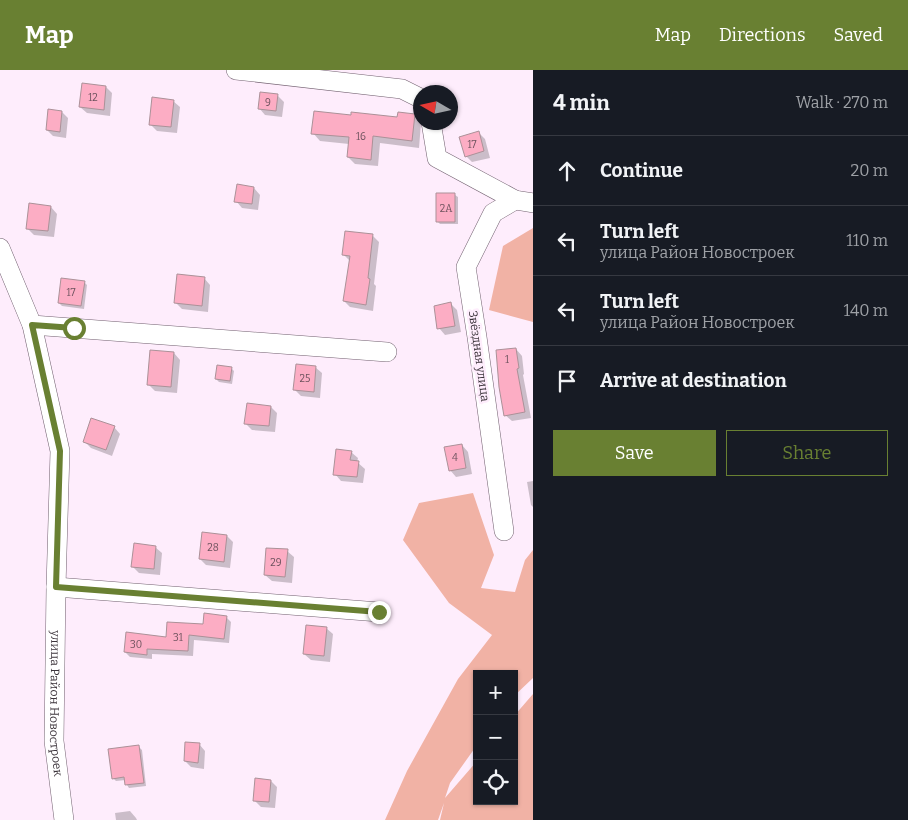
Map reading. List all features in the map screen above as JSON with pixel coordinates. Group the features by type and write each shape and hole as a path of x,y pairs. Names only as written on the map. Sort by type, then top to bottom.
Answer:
{"street":[{"path":"236,70 402,89 413,94"},
{"path":"432,130 437,158 524,201"},
{"name":"Звёздная улица","path":"504,531 466,267 493,213 524,201"},
{"name":"улица Район Новостроек","path":"0,248 32,325 60,451 54,741 64,820"},
{"path":"32,325 387,352"},
{"path":"56,587 379,612"}],"shaded area":[{"path":"533,228 533,322 489,310 503,246"},
{"path":"473,493 494,555 481,588 515,592 525,560 533,550 533,678 518,692 518,670 473,670 473,751 450,783 445,798 473,766 473,805 518,805 518,711 533,694 533,820 440,820 444,803 438,820 385,820 407,771 458,679 492,635 449,603 403,540 419,503"}],"building":[{"path":"82,83 106,86 104,110 79,107"},
{"path":"260,92 278,94 276,111 258,109"},
{"path":"152,97 174,100 171,127 149,125"},
{"path":"48,109 62,111 60,132 46,130"},
{"path":"314,111 351,115 351,112 397,117 398,112 413,114 412,141 373,136 371,160 347,157 349,137 311,134"},
{"path":"479,131 484,151 465,157 459,137"},
{"path":"237,184 254,187 252,204 234,202"},
{"path":"436,193 455,193 455,222 436,222"},
{"path":"29,203 51,206 48,231 26,229"},
{"path":"345,231 373,234 366,305 343,301 350,256 342,255"},
{"path":"177,274 205,277 202,306 174,303"},
{"path":"61,278 85,281 81,306 58,303"},
{"path":"451,302 455,326 437,329 434,306"},
{"path":"516,348 519,368 517,369 525,412 504,416 496,350"},
{"path":"150,350 174,352 171,387 147,385"},
{"path":"296,364 316,366 314,392 293,390"},
{"path":"217,365 232,367 230,381 215,379"},
{"path":"247,403 271,406 269,426 244,424"},
{"path":"91,418 115,426 106,450 83,442"},
{"path":"462,444 466,468 449,471 444,447"},
{"path":"336,449 352,451 350,460 359,461 357,477 333,475"},
{"path":"202,532 227,535 224,562 199,559"},
{"path":"134,543 156,546 154,569 131,567"},
{"path":"266,548 288,549 285,577 264,575"},
{"path":"204,613 227,616 224,639 189,635 188,651 147,649 147,655 124,652 126,632 166,637 167,622 203,624"},
{"path":"306,625 327,627 324,656 303,654"},
{"path":"185,742 200,743 198,763 184,761"},
{"path":"139,745 144,783 125,785 124,777 112,779 108,749"},
{"path":"255,778 271,780 269,802 253,801"}],"route":[{"path":"74,328 32,325 60,451 56,587 379,612"}]}
